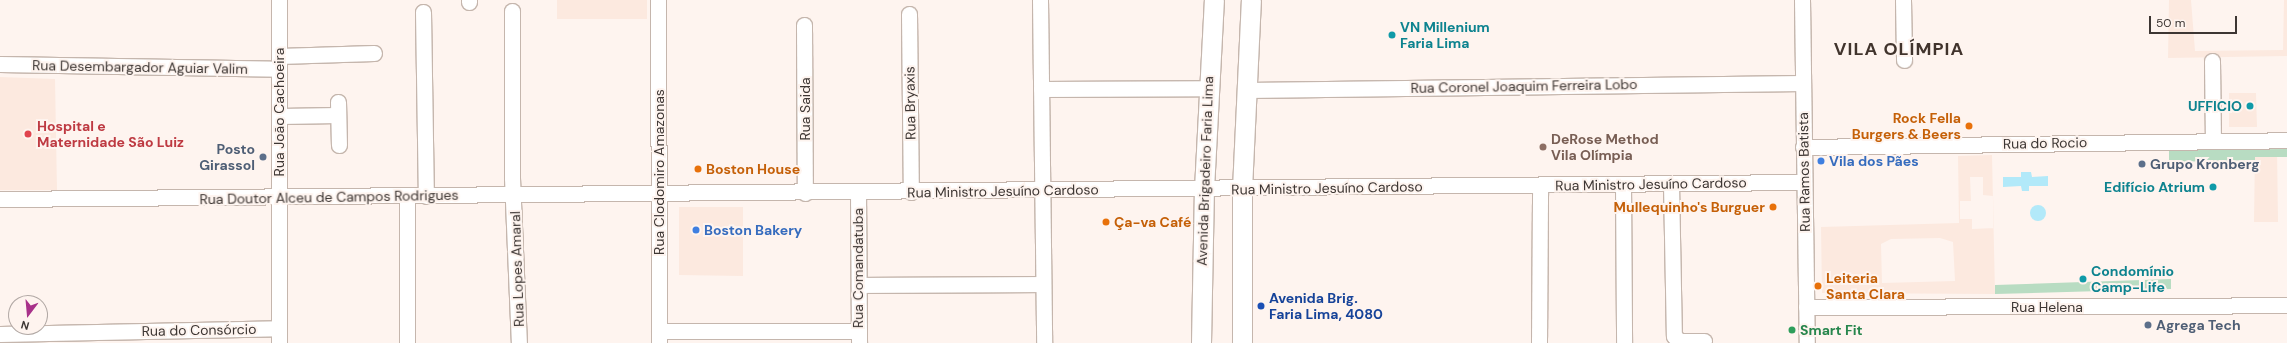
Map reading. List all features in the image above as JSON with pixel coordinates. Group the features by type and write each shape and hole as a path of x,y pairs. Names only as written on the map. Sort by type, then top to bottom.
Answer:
{"main road":[{"name":"Avenida Brigadeiro Faria Lima","path":"1203,342 1204,189 1208,88 1214,0"},
{"path":"1242,343 1242,189 1251,0"}],"street":[{"name":"Rua João Cachoeira","path":"279,0 279,336"},
{"name":"Rua Clodomiro Amazonas","path":"658,0 659,337"},
{"path":"1040,0 1042,284 1044,343"},
{"name":"Rua Ramos Batista","path":"1802,0 1807,343"},
{"path":"1903,0 1904,60"},
{"name":"Rua Lopes Amaral","path":"512,11 514,194 519,343"},
{"path":"423,12 426,196"},
{"name":"Rua Bryaxis","path":"909,14 911,192"},
{"name":"Rua Saida","path":"804,25 805,193"},
{"name":"Rua Desembargador Aguiar Valim","path":"0,64 279,62 374,53"},
{"path":"2212,61 2213,141"},
{"name":"Rua Coronel Joaquim Ferreira Lobo","path":"1246,90 1803,82"},
{"path":"1041,89 1208,88"},
{"path":"280,116 338,109 339,144"},
{"name":"Rua do Rocio","path":"1803,147 2287,140"},
{"name":"Rua Ministro Jesuíno Cardoso","path":"659,194 1804,182"},
{"path":"1624,184 1624,343"},
{"path":"1671,184 1674,336 1680,341 1704,341"},
{"path":"1539,343 1540,185"},
{"name":"Rua Comandatuba","path":"858,192 860,285 859,337"},
{"name":"Rua Doutor Alceu de Campos Rodrigues","path":"0,199 659,194"},
{"path":"407,196 407,343"},
{"path":"860,285 1042,284"},
{"name":"Rua Helena","path":"1806,307 2287,305"},
{"name":"Rua do Consórcio","path":"0,334 279,336"},
{"path":"659,337 859,337"}],"shaded area":[{"path":"557,0 647,0 647,19 557,19"},
{"path":"2169,0 2191,0 2195,51 2283,50 2284,0 2287,0 2287,56 2168,58"},
{"name":"Hospital e Maternidade São Luiz","path":"0,77 55,79 57,190 0,190"},
{"name":"UFFICIO","path":"2229,93 2256,93 2257,127 2229,127"},
{"path":"2277,149 2278,222 2254,222 2255,150"},
{"path":"1992,155 1993,196 1983,195 1983,177 1970,177 1971,201 1960,201 1960,219 1972,219 1972,229 1994,228 1995,294 1822,293 1821,227 1959,223 1958,156","holes":["1940,238 1953,242 1955,281 1882,283 1881,244 1891,239"]},
{"path":"679,207 743,207 743,276 679,275"}],"green space":[{"path":"2287,149 2287,157 2255,157 2255,160 2169,162 2169,150"},
{"path":"2171,279 2171,289 1995,294 1995,285"}],"water":[{"path":"2021,172 2031,172 2032,177 2048,176 2048,186 2029,186 2029,191 2022,191 2021,186 2003,187 2003,177 2021,177"},
{"path":"2035,205 2041,205 2046,210 2044,219 2041,221 2035,221 2030,216 2030,210"}],"place":[{"name":"VN Millenium Faria Lima","path":"1392,35"},
{"name":"UFFICIO","path":"2250,106"},
{"name":"Rock Fella Burgers & Beers","path":"1969,126"},
{"name":"Hospital e Maternidade São Luiz","path":"28,134"},
{"name":"DeRose Method Vila Olímpia","path":"1543,147"},
{"name":"Posto Girassol","path":"263,157"},
{"name":"Vila dos Pães","path":"1821,161"},
{"name":"Grupo Kronberg","path":"2142,164"},
{"name":"Boston House","path":"698,169"},
{"name":"Edifício Atrium","path":"2213,187"},
{"name":"Mullequinho's Burguer","path":"1773,207"},
{"name":"Ça-va Café","path":"1106,222"},
{"name":"Boston Bakery","path":"696,230"},
{"name":"Condomínio Camp-Life","path":"2083,279"},
{"name":"Leiteria Santa Clara","path":"1818,286"},
{"name":"Avenida Brig. Faria Lima, 4080","path":"1261,306"},
{"name":"Agrega Tech","path":"2148,325"},
{"name":"Smart Fit","path":"1792,330"}],"district":[{"name":"VILA OLÍMPIA","path":"1899,49"}]}
